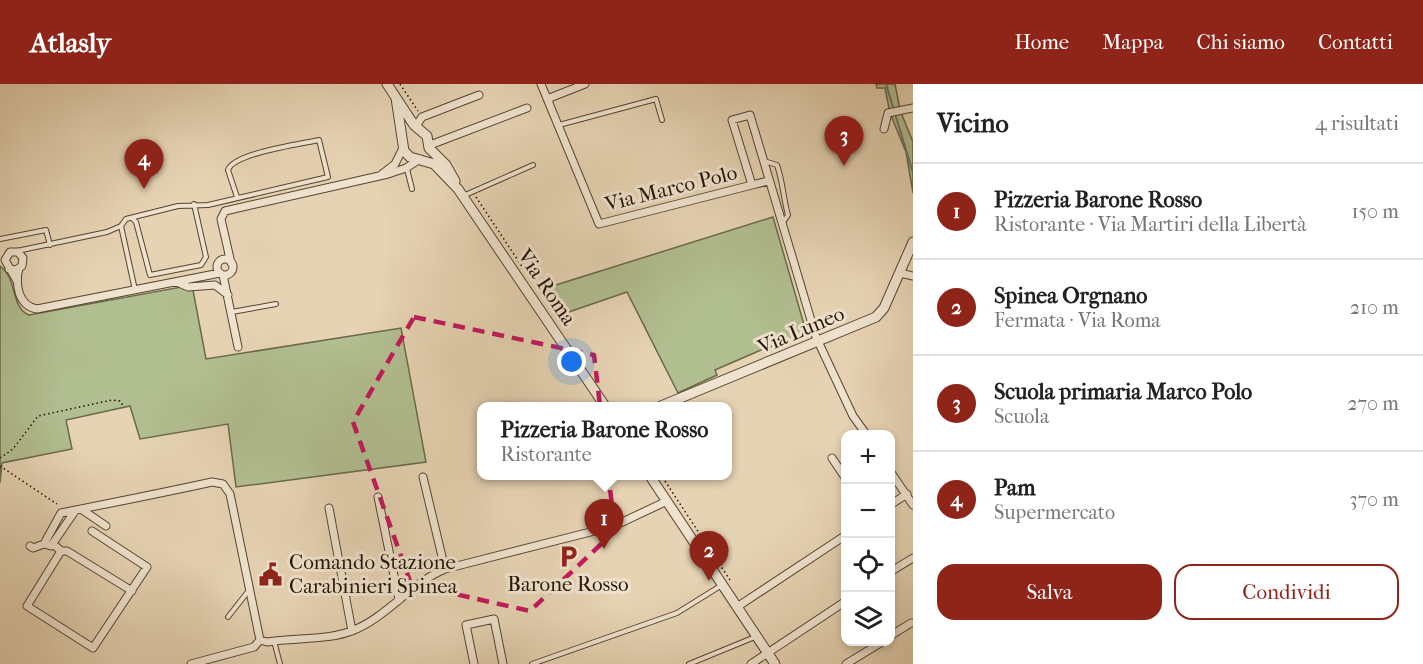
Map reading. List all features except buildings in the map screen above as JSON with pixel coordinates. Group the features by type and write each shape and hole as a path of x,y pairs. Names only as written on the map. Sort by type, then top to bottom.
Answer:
{"street":[{"name":"Via Roma","path":"387,84 415,126 427,136 429,146 446,165 460,193"},
{"path":"542,84 558,125"},
{"path":"547,99 585,84"},
{"path":"401,134 407,127 415,126 422,117 479,95"},
{"name":"Via Roma","path":"396,98 403,148 410,157 421,158 435,164 460,193 602,402"},
{"path":"231,263 220,217 225,211 377,177 406,168 427,155 429,146 527,108"},
{"path":"884,129 894,112 913,108"},
{"name":"Via Marco Polo","path":"752,185 732,120 750,115 818,343 853,416 863,430"},
{"name":"Via Marco Polo","path":"558,125 599,224 768,181"},
{"path":"377,177 398,159 403,148"},
{"path":"398,159 406,168"},
{"name":"Via Luneo","path":"671,402 818,343 879,315 913,242"},
{"path":"226,246 221,260 222,272 228,291 238,347"},
{"path":"0,255 12,252 23,258 19,268 18,283 22,300 29,307 36,309 204,278 222,272 231,263"},
{"path":"12,252 4,260 5,266 18,283"},
{"path":"221,260 226,259 231,263"},
{"path":"5,266 19,268"},
{"path":"900,273 913,276"},
{"path":"179,283 188,287 215,285 228,291"},
{"path":"832,458 841,472"},
{"path":"423,477 445,569"},
{"path":"895,477 913,505"},
{"path":"653,480 775,664"},
{"path":"30,546 33,548 44,544 61,513 212,482 223,484 230,494 260,640"},
{"path":"895,502 907,494"},
{"path":"378,497 399,600"},
{"path":"191,664 250,648 260,640 274,641 352,631 369,623 431,574 614,526 667,501"},
{"path":"329,508 352,631"},
{"path":"78,510 106,526"},
{"path":"44,544 49,547 53,544 78,510"},
{"path":"61,551 27,606 93,648 147,567 92,531"},
{"path":"737,607 841,538"},
{"path":"53,544 61,551 67,551 132,591"},
{"path":"895,571 912,561"},
{"path":"753,664 768,654 776,645 841,604"},
{"path":"474,664 466,625 494,619 502,664"},
{"path":"895,633 911,623"},
{"path":"846,664 875,646"}],"lane":[{"path":"558,125 656,99 662,120"},
{"path":"12,252 121,226 126,219 174,207 194,204 208,205 237,196 328,177 319,140 248,156 231,165 228,170 237,196"},
{"path":"763,161 777,165 784,187 783,196 788,215 782,225"},
{"path":"460,193 533,165"},
{"path":"406,168 412,189"},
{"path":"132,218 137,225 150,274 201,265 206,257 194,204"},
{"path":"121,226 136,291"},
{"path":"0,238 46,230 50,244"},
{"path":"23,258 34,248"},
{"path":"232,312 276,304"},
{"path":"532,664 677,613 723,585"},
{"path":"228,616 250,588"},
{"path":"689,664 757,636"},
{"path":"274,641 280,664"}],"path":[{"path":"400,84 405,92"},
{"path":"0,458 16,445 32,420 38,416 112,400 120,401 124,407"},
{"path":"0,466 57,504"},
{"path":"663,480 726,573"}],"highlighted area":[{"path":"414,317 594,355 615,531 530,611 411,584 353,422"}],"green space":[{"path":"876,84 895,84 900,110 913,142 913,193 906,152 890,113 885,88 877,88"},
{"path":"773,217 807,335 761,350 715,370 717,375 678,393 627,292 560,315 543,289"},
{"path":"0,266 9,278 19,306 29,315 192,285 206,359 401,328 426,462 236,487 228,424 140,439 130,406 66,420 72,449 2,463 0,483"}],"waterway":[{"path":"886,84 913,173"}],"place":[{"name":"Scuola primaria Marco Polo","path":"844,166"},
{"name":"Pam","path":"144,189"},
{"name":"Pizzeria Barone Rosso","path":"604,549"},
{"name":"Barone Rosso","path":"568,556"},
{"name":"Comando Stazione Carabinieri Spinea","path":"271,574"},
{"name":"Spinea Orgnano","path":"709,581"}]}
